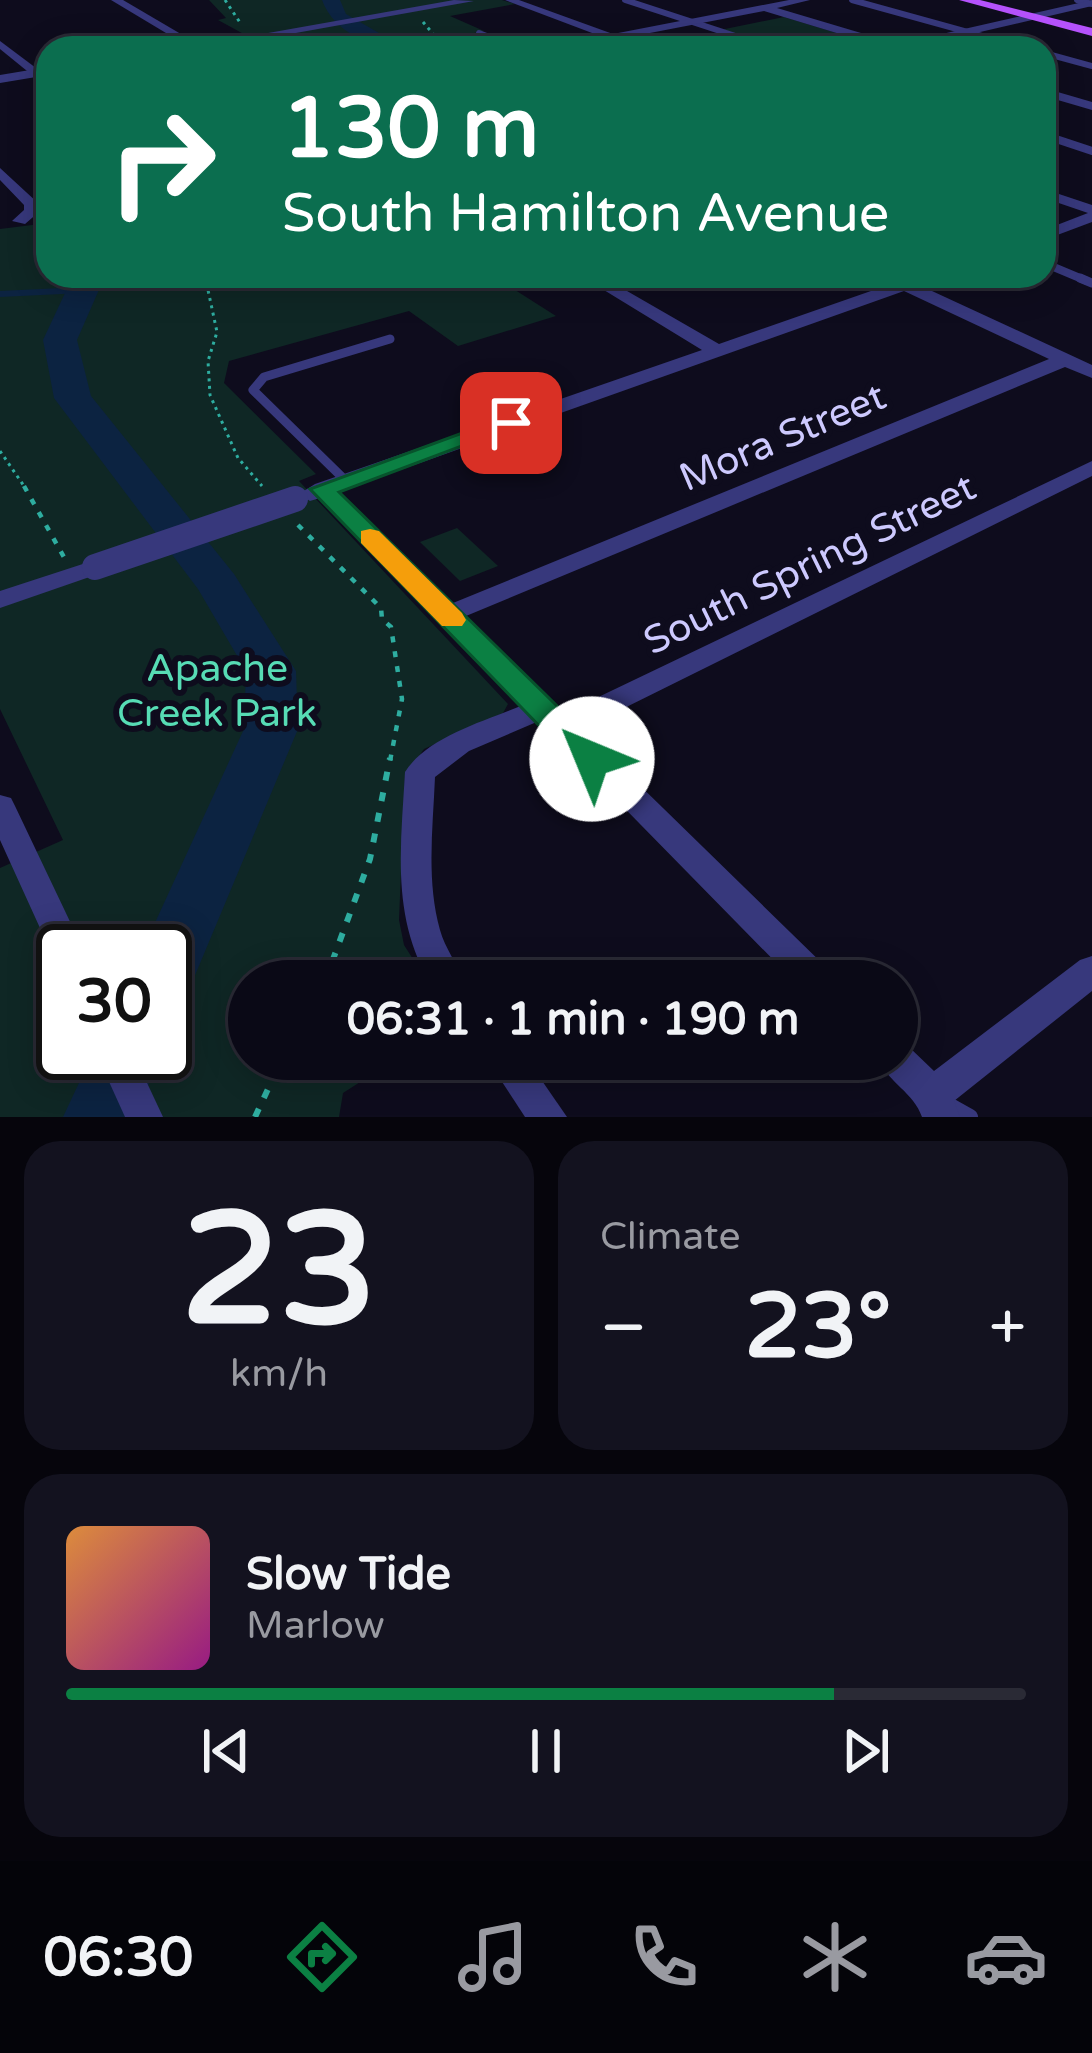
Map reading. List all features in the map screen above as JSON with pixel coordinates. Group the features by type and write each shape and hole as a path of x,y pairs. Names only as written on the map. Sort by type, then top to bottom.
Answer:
{"main road":[{"path":"965,0 1092,32"}],"street":[{"path":"116,0 175,36"},
{"path":"511,0 610,36"},
{"path":"739,0 858,36"},
{"path":"618,36 805,0"},
{"path":"259,36 472,1"},
{"path":"950,36 1092,3"},
{"path":"0,44 36,68"},
{"path":"0,80 36,73"},
{"path":"1062,98 1092,89"},
{"path":"1056,96 1090,105"},
{"path":"0,172 32,204 32,211 20,221"},
{"path":"1056,198 1092,214"},
{"path":"1056,230 1092,214"},
{"path":"610,288 717,350"},
{"path":"0,600 896,288"},
{"path":"911,288 1092,372"},
{"name":"Mora Street","path":"447,615 1064,359"},
{"name":"South Spring Street","path":"432,960 416,910 420,772 460,744 550,718 1092,468"},
{"path":"305,496 447,615 796,960"},
{"path":"0,806 54,924"},
{"path":"915,1080 941,1110 1092,971"},
{"path":"127,1080 144,1117"},
{"path":"521,1080 548,1117"}],"lane":[{"path":"625,0 735,36"},
{"path":"852,0 982,36"},
{"path":"1077,0 1092,3"},
{"path":"479,33 487,36"},
{"path":"1056,56 1092,66"},
{"path":"1056,139 1092,151"},
{"path":"1056,268 1092,283"},
{"path":"305,496 253,390 263,377 390,339"},
{"path":"941,1110 970,1117"}],"path":[{"path":"225,0 241,28"},
{"path":"431,14 419,19 435,36"},
{"path":"208,288 217,332 208,361 210,395 238,458 305,496 392,627 399,662 402,699 370,859 333,960"},
{"path":"0,451 84,571"},
{"path":"255,1117 272,1080"}],"green space":[{"path":"209,0 502,0 515,4 450,16 484,31 460,36 247,36 218,20 226,18"},
{"path":"784,17 847,36 738,36 720,30"},
{"name":"Apache Creek Park","path":"36,224 36,288 512,288 556,316 458,346 409,311 229,361 224,383 316,474 299,481 508,704 503,713 424,749 405,776 399,920 404,945 414,960 228,960 228,1080 363,1080 343,1093 339,1117 0,1117 0,868 63,840 0,709 0,229"},
{"path":"457,528 498,566 460,581 420,542"}],"waterway":[{"path":"331,0 338,17 373,36"},
{"path":"84,288 60,340 73,398 218,584 271,671 271,729 186,924"},
{"path":"0,294 82,290"},
{"path":"99,1117 116,1080"}],"slow traffic":[{"path":"370,537 452,620"}],"route":[{"path":"511,423 322,489 592,759"}]}
